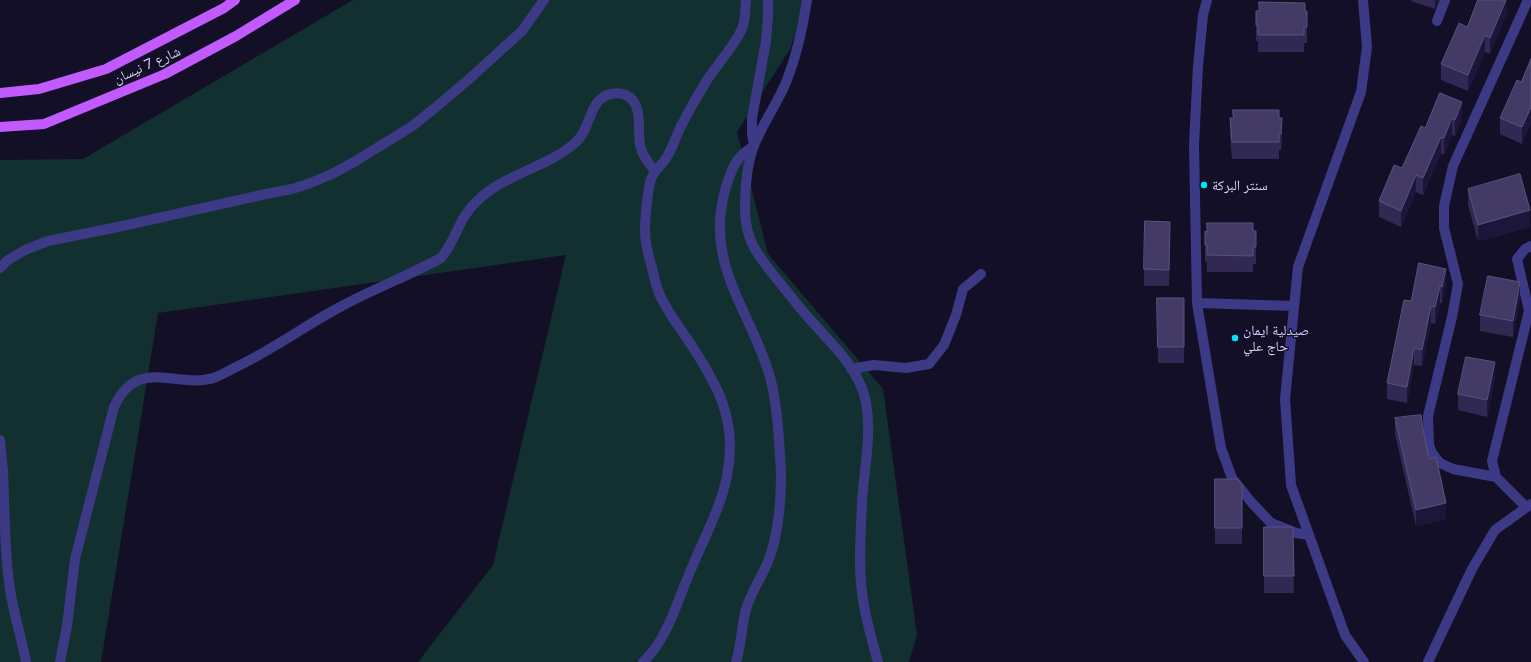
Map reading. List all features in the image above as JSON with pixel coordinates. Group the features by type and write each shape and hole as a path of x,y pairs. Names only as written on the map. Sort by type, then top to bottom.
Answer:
{"main road":[{"name":"شارع 7 نيسان","path":"0,93 39,89 106,69 224,8 235,0"},
{"name":"شارع 7 نيسان","path":"0,127 44,124 165,74 236,36 295,0"}],"street":[{"path":"0,268 8,260 25,250 48,241 125,226 292,189 332,174 410,127 435,108 473,76 522,31 544,0"},
{"path":"643,662 656,646 667,627 711,524 724,490 730,455 729,436 723,403 716,386 704,364 670,313 660,293 650,263 644,229 650,182 655,171 663,164 696,98 740,34 743,26 746,0"},
{"path":"754,146 752,118 766,41 768,0"},
{"path":"807,0 800,38 787,81 754,146 748,167 745,212 751,243 762,262 815,326 832,343 860,383 866,402 867,454 862,501 860,572 864,604 878,662"},
{"path":"1207,0 1198,66 1194,145 1196,303 1221,448 1232,478 1252,503 1271,523 1296,533 1309,535"},
{"path":"1363,0 1367,47 1361,92 1298,267 1285,407 1291,485 1345,635 1364,662"},
{"path":"1438,21 1445,0"},
{"path":"1428,662 1472,569 1496,530 1528,505 1496,477 1453,469 1440,463 1432,453 1429,446 1428,416 1452,317 1458,284 1444,228 1444,206 1454,166 1528,0"},
{"path":"60,662 67,626 75,559 114,406 118,397 125,390 135,382 142,379 155,377 195,380 216,378 278,344 340,307 441,258 451,244 461,221 474,203 496,186 570,147 584,132 599,100 607,95 617,92 633,100 637,108 640,144 643,154 655,171"},
{"path":"736,662 748,605 774,544 780,499 781,473 776,404 770,376 731,284 720,238 719,217 729,178 736,161 744,152 754,146"},
{"path":"1496,477 1492,461 1529,310 1517,259 1525,249 1531,246"},
{"path":"851,369 874,365 906,368 929,364 944,344 956,315 963,289 981,274"},
{"path":"1196,303 1294,306"},
{"path":"0,440 8,581 26,662"}],"green space":[{"path":"353,0 807,0 790,49 737,132 768,254 883,389 917,635 909,662 418,662 493,565 566,255 158,313 101,662 0,662 0,160 83,159"}],"building":[{"path":"1478,0 1506,0 1490,38 1485,35 1468,75 1441,64 1459,23 1467,27"},
{"path":"1259,2 1305,3 1305,11 1307,11 1307,27 1304,27 1304,35 1258,35 1256,11 1259,11"},
{"path":"1531,59 1531,107 1522,127 1500,118 1517,80 1521,82"},
{"path":"1440,93 1462,102 1455,120 1452,118 1444,138 1441,137 1423,178 1416,175 1401,211 1379,201 1394,165 1402,168 1421,126 1425,128"},
{"path":"1233,110 1279,110 1279,118 1282,118 1279,142 1232,142 1230,118 1233,118"},
{"path":"1520,174 1530,210 1478,225 1468,189"},
{"path":"1145,221 1170,222 1169,270 1144,269"},
{"path":"1207,223 1253,223 1253,231 1256,231 1256,247 1253,247 1253,256 1207,255 1205,231 1207,232"},
{"path":"1419,263 1446,269 1435,307 1431,306 1422,350 1414,348 1407,387 1387,383 1404,300 1411,301"},
{"path":"1488,276 1520,282 1513,321 1480,315"},
{"path":"1157,298 1184,298 1184,347 1158,347"},
{"path":"1466,357 1495,362 1487,400 1458,394"},
{"path":"1421,415 1429,459 1436,457 1446,503 1416,510 1395,418"},
{"path":"1215,479 1237,479 1242,484 1242,528 1215,528"},
{"path":"1264,527 1293,527 1294,576 1264,576"}],"place":[{"name":"سنتر البركة","path":"1204,185"},
{"name":"صيدلية ايمان حاج علي","path":"1235,338"}]}
